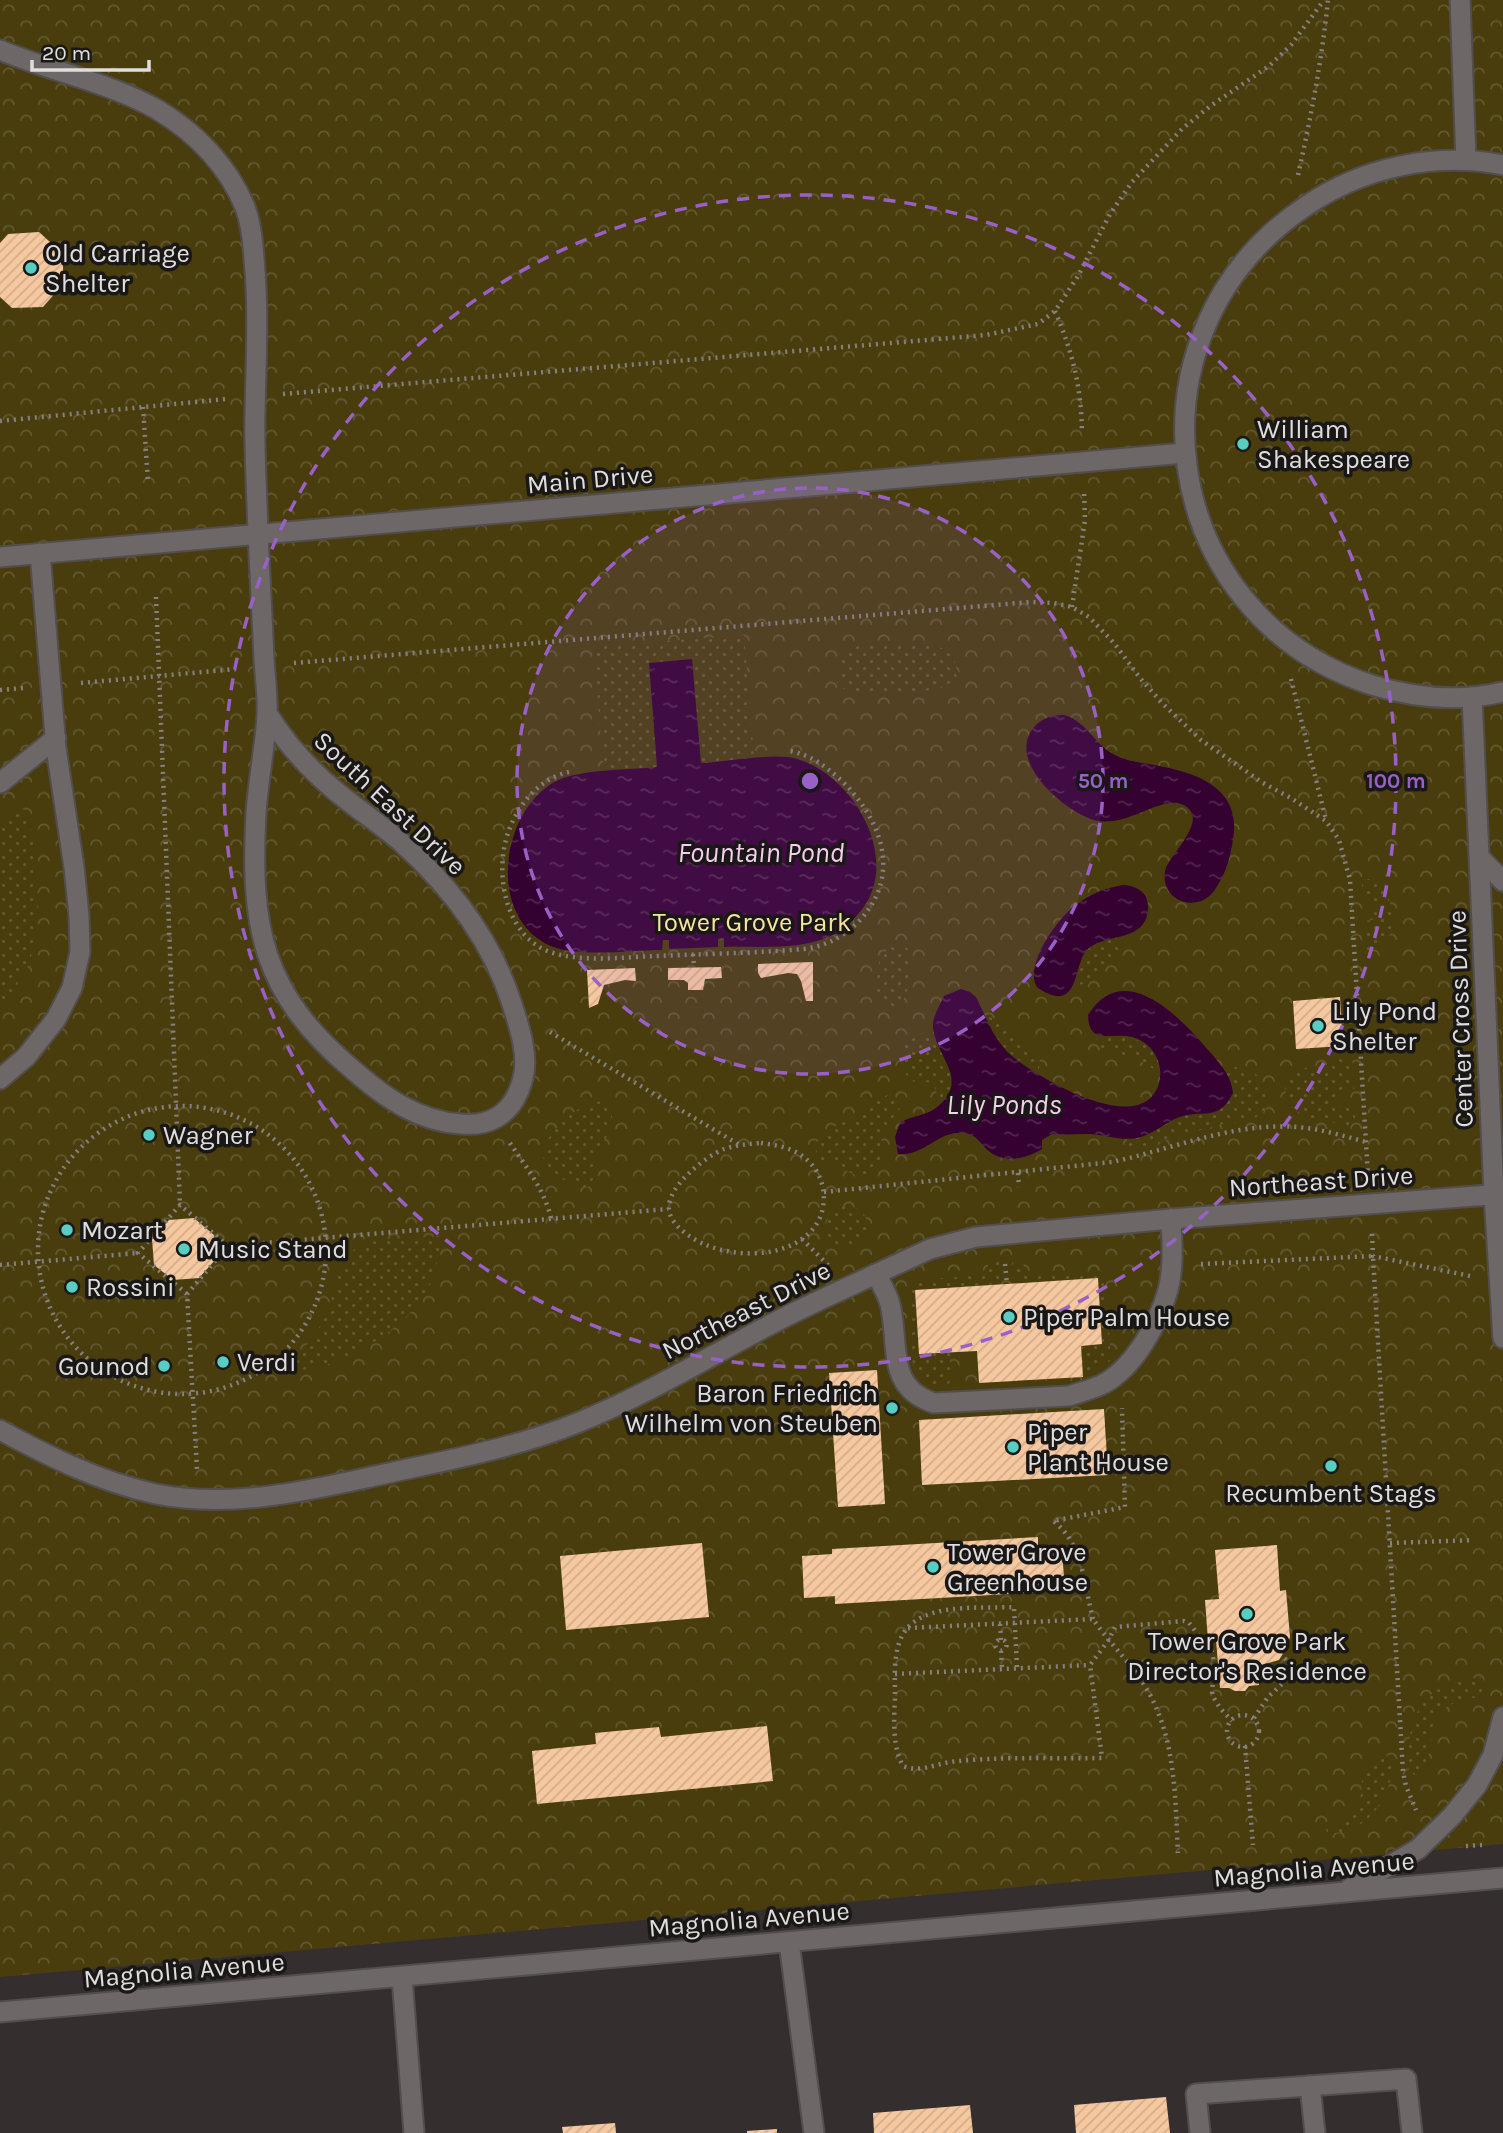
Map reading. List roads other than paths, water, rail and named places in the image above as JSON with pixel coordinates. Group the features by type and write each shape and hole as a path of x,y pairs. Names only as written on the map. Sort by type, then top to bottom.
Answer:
{"street":[{"path":"1460,0 1466,160"},
{"name":"South East Drive","path":"0,50 127,94 159,111 188,131 213,155 231,179 246,209 253,241 257,283 255,416 267,713 256,825 255,871 259,924 270,965 293,1009 329,1050 377,1091 408,1111 437,1121 464,1125 482,1123 510,1109 519,1094 525,1073 523,1047 508,990 465,910 402,843 334,790 304,762 282,738 267,713"},
{"path":"1503,165 1466,160 1423,162 1374,172 1327,191 1288,218 1265,237 1231,278 1217,301 1196,349 1185,401 1185,453 1198,516 1215,555 1252,607 1283,637 1321,663 1372,685 1427,696 1472,697 1503,692"},
{"name":"Main Drive","path":"0,557 1185,453"},
{"path":"4,1073 26,1057 56,1019 72,988 80,952 74,867 55,738 40,554"},
{"name":"Center Cross Drive","path":"1472,697 1499,1194 1503,1338"},
{"path":"0,783 55,738"},
{"path":"1480,858 1503,881"},
{"name":"Northeast Drive","path":"0,1430 62,1462 112,1482 158,1494 198,1500 290,1493 512,1445 577,1424 647,1391 785,1317 920,1253 955,1241 1171,1219 1499,1194"},
{"path":"876,1273 890,1306 899,1371 905,1385 920,1398 934,1403 1069,1396 1105,1383 1121,1372 1134,1358 1158,1315 1168,1289 1172,1266 1171,1219"},
{"path":"1342,1893 1418,1849 1452,1816 1477,1785 1493,1755 1503,1717"},
{"name":"Magnolia Avenue","path":"0,2012 1503,1878"},
{"path":"789,1942 814,2133"},
{"path":"402,1977 414,2133"},
{"path":"1200,2133 1195,2094 1406,2079 1412,2133"},
{"path":"1310,2086 1315,2133"}],"water":[{"name":"Fountain Pond","path":"692,659 701,763 788,757 818,768 854,801 866,823 874,846 876,870 872,892 859,913 845,927 835,934 809,943 724,947 724,938 718,939 718,947 669,949 669,940 663,940 662,950 605,953 576,952 551,946 530,932 516,913 509,889 508,864 513,839 522,816 537,796 556,781 566,777 592,772 657,767 649,663"},
{"path":"1064,715 1079,723 1103,747 1117,756 1190,774 1202,779 1222,794 1233,816 1233,839 1222,877 1207,898 1190,903 1181,901 1168,890 1165,881 1168,864 1191,827 1193,818 1190,810 1181,804 1163,804 1118,820 1094,820 1068,806 1042,782 1032,768 1027,754 1027,739 1041,721"},
{"path":"1123,885 1137,888 1146,898 1148,908 1146,919 1141,926 1134,932 1089,948 1084,954 1074,983 1062,996 1052,995 1038,988 1034,979 1039,955 1061,919 1088,897"},
{"name":"Lily Ponds","path":"961,989 976,997 995,1036 1005,1050 1025,1066 1089,1099 1112,1105 1133,1106 1149,1099 1159,1083 1158,1059 1149,1046 1135,1038 1096,1034 1089,1024 1088,1015 1102,999 1116,992 1132,992 1147,997 1163,1006 1202,1043 1226,1073 1233,1093 1223,1108 1217,1111 1178,1118 1137,1138 1052,1134 1042,1140 1042,1149 1030,1155 1010,1159 996,1156 972,1135 955,1133 946,1135 916,1152 898,1154 895,1137 900,1123 936,1108 951,1088 949,1069 936,1039 933,1024 944,996"}],"place":[{"name":"Old Carriage Shelter","path":"31,268"},
{"name":"William Shakespeare","path":"1243,444"},
{"name":"Lily Pond Shelter","path":"1318,1026"},
{"name":"Wagner","path":"149,1135"},
{"name":"Mozart","path":"67,1230"},
{"name":"Music Stand","path":"184,1249"},
{"name":"Rossini","path":"72,1287"},
{"name":"Piper Palm House","path":"1009,1317"},
{"name":"Verdi","path":"223,1362"},
{"name":"Gounod","path":"164,1366"},
{"name":"Baron Friedrich Wilhelm von Steuben","path":"892,1408"},
{"name":"Piper Plant House","path":"1013,1447"},
{"name":"Recumbent Stags","path":"1331,1466"},
{"name":"Tower Grove Greenhouse","path":"933,1567"},
{"name":"Tower Grove Park Director's Residence","path":"1247,1614"}],"park label":[{"name":"Tower Grove Park","path":"752,922"}]}
